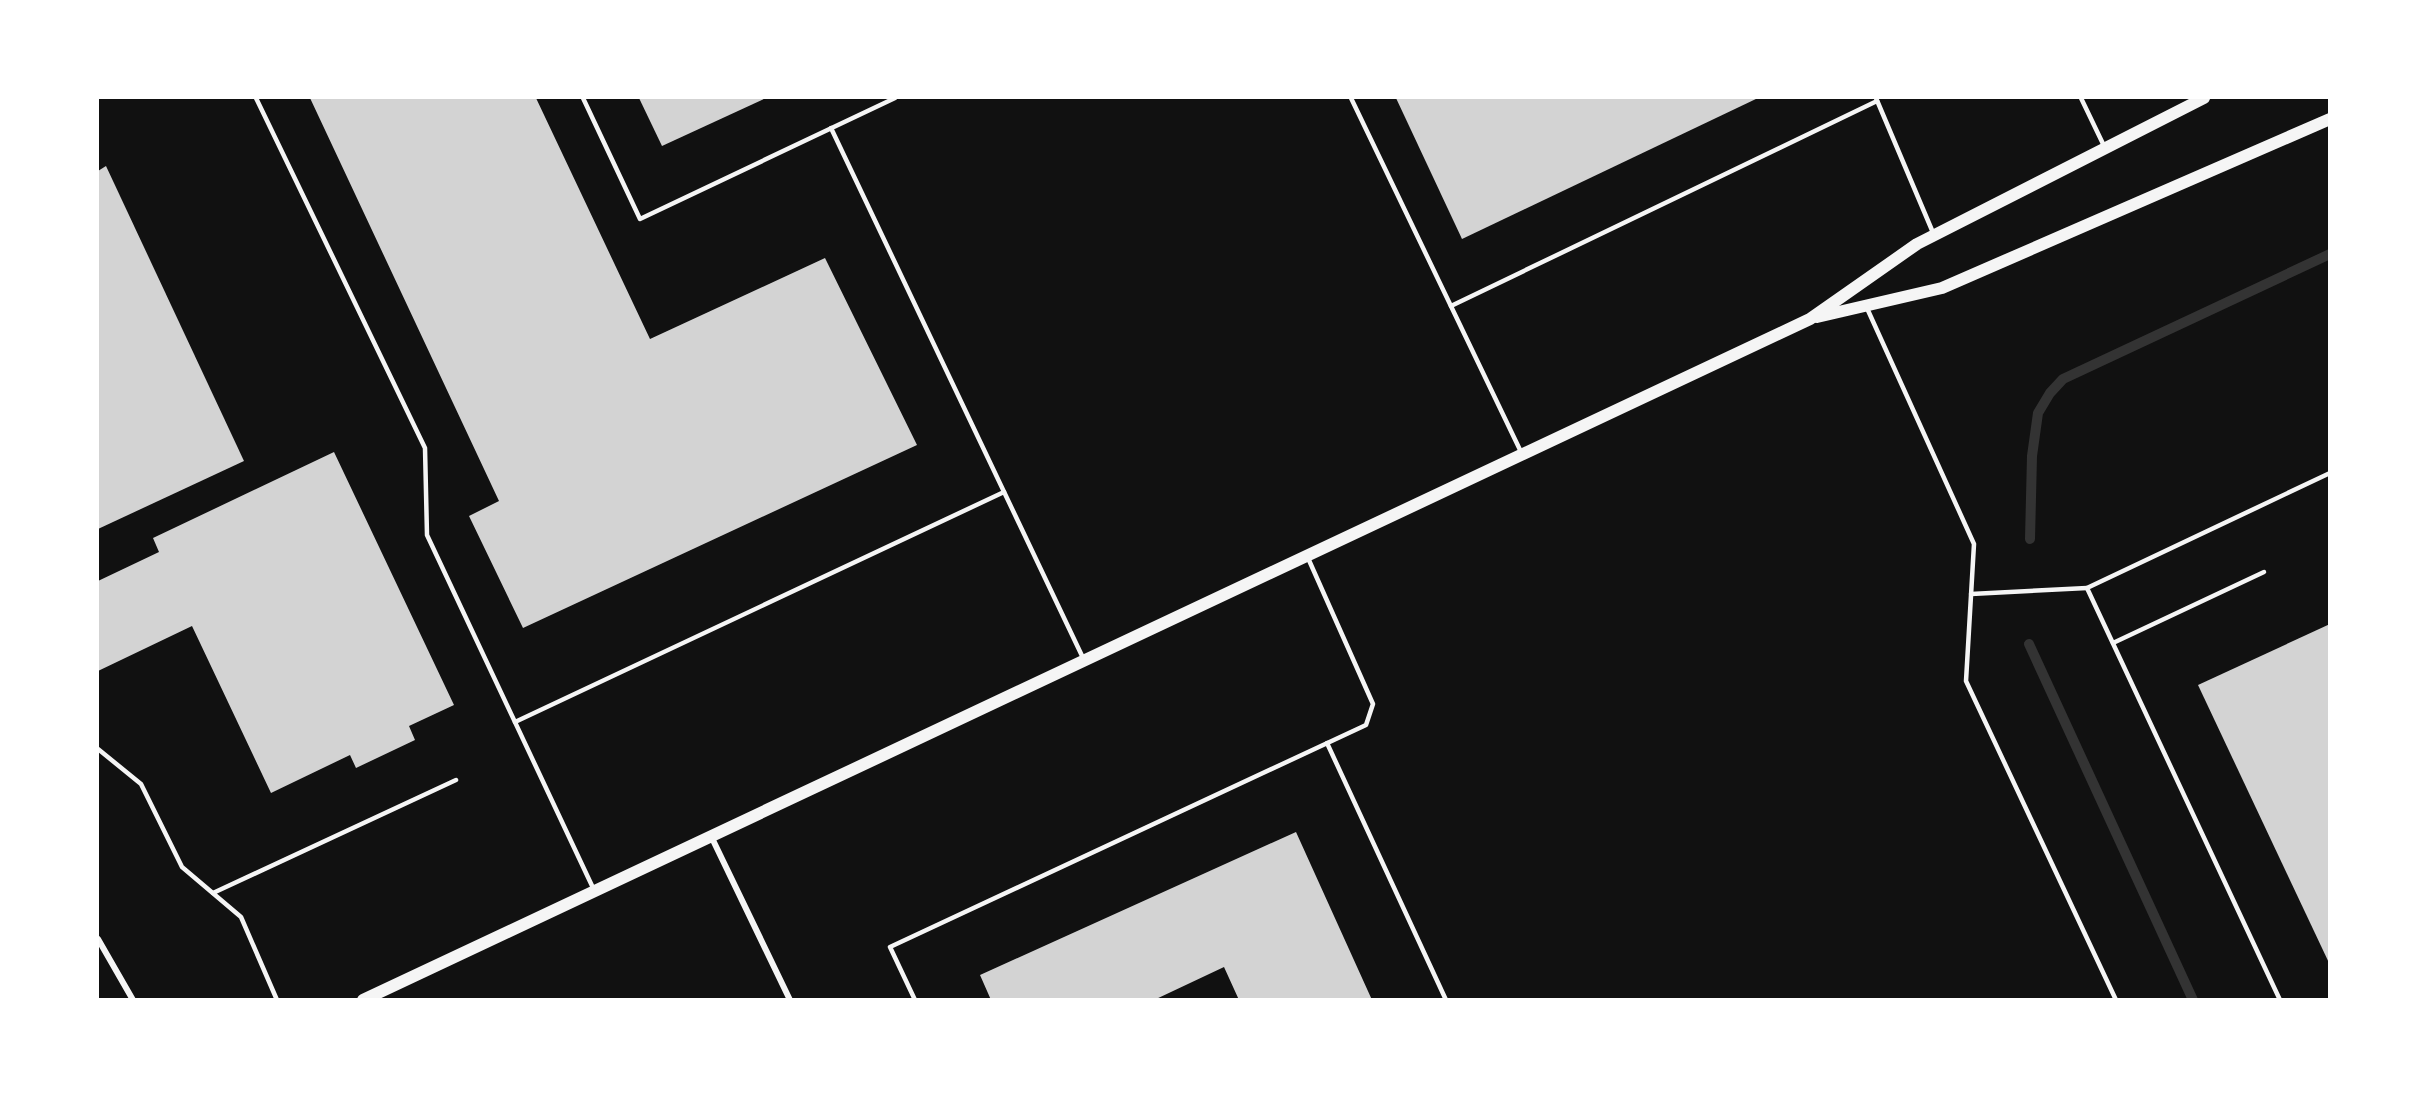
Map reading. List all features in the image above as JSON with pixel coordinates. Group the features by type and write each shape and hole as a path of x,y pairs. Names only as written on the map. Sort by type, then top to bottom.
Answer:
{"main road":[{"path":"363,999 1810,319 1917,244 2204,98"},
{"path":"1810,319 1942,288 2328,124"}],"street":[{"path":"710,835 790,999"},
{"path":"98,939 133,999"}],"lane":[{"path":"256,98 424,448 427,535 594,890"},
{"path":"582,98 640,219 895,98"},
{"path":"1351,98 1522,454"},
{"path":"2081,98 2105,148"},
{"path":"1451,306 1876,99 1934,235"},
{"path":"831,128 1084,660"},
{"path":"1866,306 1974,544 1966,681 2116,999"},
{"path":"1971,594 2087,588 2330,473"},
{"path":"515,722 1004,492"},
{"path":"915,999 890,947 1366,725 1373,704 1307,555"},
{"path":"2113,644 2264,572"},
{"path":"2087,588 2280,999"},
{"path":"1327,743 1446,999"},
{"path":"98,749 141,784 182,867 241,917 277,999"},
{"path":"213,892 456,780"}],"building":[{"path":"310,98 536,98 650,339 825,258 917,445 523,628 469,516 499,501"},
{"path":"639,98 766,98 662,146"},
{"path":"1396,98 1758,98 1462,239"},
{"path":"106,166 244,461 98,529 98,171"},
{"path":"334,452 454,705 409,726 415,740 356,768 350,755 271,793 192,626 98,671 98,581 159,552 153,538"},
{"path":"2330,624 2330,965 2198,685"},
{"path":"1296,832 1372,1000 1239,1000 1224,967 1154,1000 991,1000 980,975"}],"waterway":[{"path":"2030,539 2032,456 2038,413 2050,393 2063,379 2330,254"},
{"path":"2029,644 2193,1000"}]}
